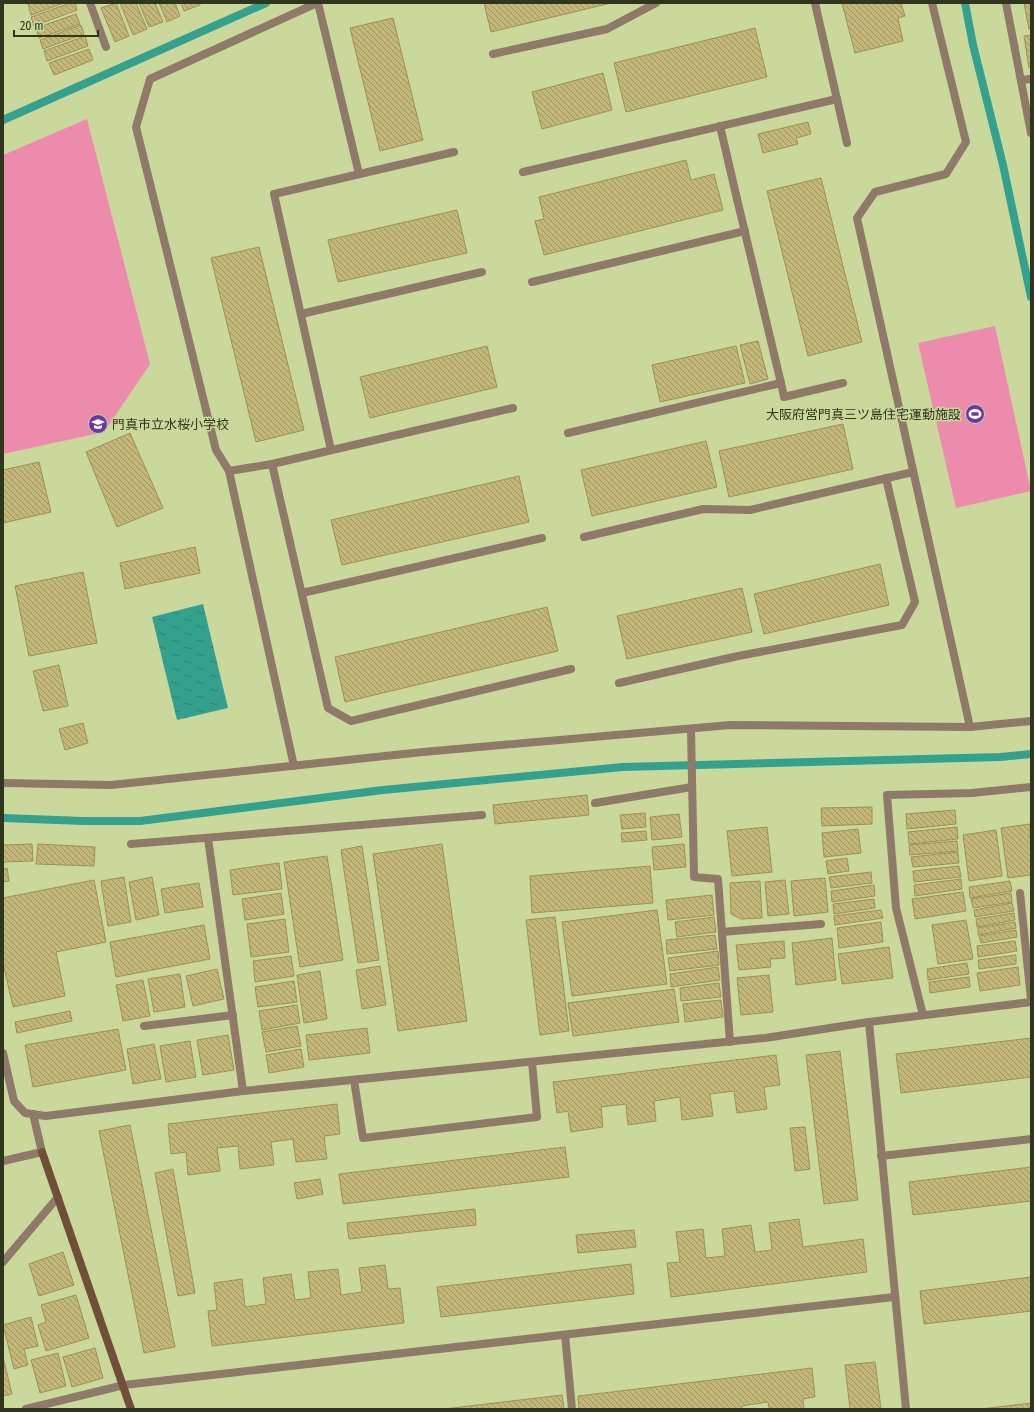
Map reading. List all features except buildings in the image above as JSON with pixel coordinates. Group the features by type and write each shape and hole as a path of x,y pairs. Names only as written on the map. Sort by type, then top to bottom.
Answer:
{"street":[{"path":"90,3 106,47"},
{"path":"294,766 229,471 216,450 136,127 150,79 318,3 358,174"},
{"path":"493,54 607,29 656,3"},
{"path":"815,3 846,143"},
{"path":"932,3 966,142 946,174 875,192 857,218 970,727"},
{"path":"1006,3 1031,133"},
{"path":"1021,80 1031,79"},
{"path":"523,172 837,98"},
{"path":"720,126 784,397 843,383"},
{"path":"331,450 274,194 454,152"},
{"path":"532,282 745,231"},
{"path":"301,314 482,272"},
{"path":"568,433 781,383"},
{"path":"229,471 272,464 513,408"},
{"path":"272,464 328,708 351,721 571,668"},
{"path":"584,537 703,509 750,510 913,472"},
{"path":"619,683 738,656 902,625 915,602 886,478"},
{"path":"302,593 542,538"},
{"path":"3,783 111,785 423,752 730,725 970,727 1031,721"},
{"path":"691,728 694,877 718,879 730,1042"},
{"path":"595,803 692,787"},
{"path":"923,1016 896,908 886,795 972,793 1031,787"},
{"path":"130,844 482,815"},
{"path":"208,838 243,1091"},
{"path":"1020,893 1031,999"},
{"path":"722,932 821,924"},
{"path":"3,1053 14,1101 25,1113 46,1116 243,1091 765,1038 869,1022 1031,1002"},
{"path":"144,1026 233,1015"},
{"path":"869,1022 894,1298 906,1409"},
{"path":"354,1080 363,1138 537,1117 532,1062"},
{"path":"33,1114 42,1152 132,1409"},
{"path":"881,1156 1031,1139"},
{"path":"3,1161 42,1152"},
{"path":"3,1262 58,1197"},
{"path":"26,1409 124,1385 894,1298"},
{"path":"565,1335 572,1409"}],"shaded area":[{"path":"87,119 150,364 104,432 3,454 3,155"},
{"name":"大阪府営門真三ツ島住宅運動施設","path":"995,326 1031,491 956,508 918,343"}],"water":[{"path":"203,604 228,708 177,720 152,617"}],"waterway":[{"path":"3,120 266,3"},
{"path":"965,3 973,45 1003,165 1031,297"},
{"path":"3,818 84,821 140,821 383,790 623,767 1000,757 1031,754"}],"place":[{"name":"大阪府営門真三ツ島住宅運動施設","path":"975,414"},
{"name":"門真市立水桜小学校","path":"98,424"}]}
